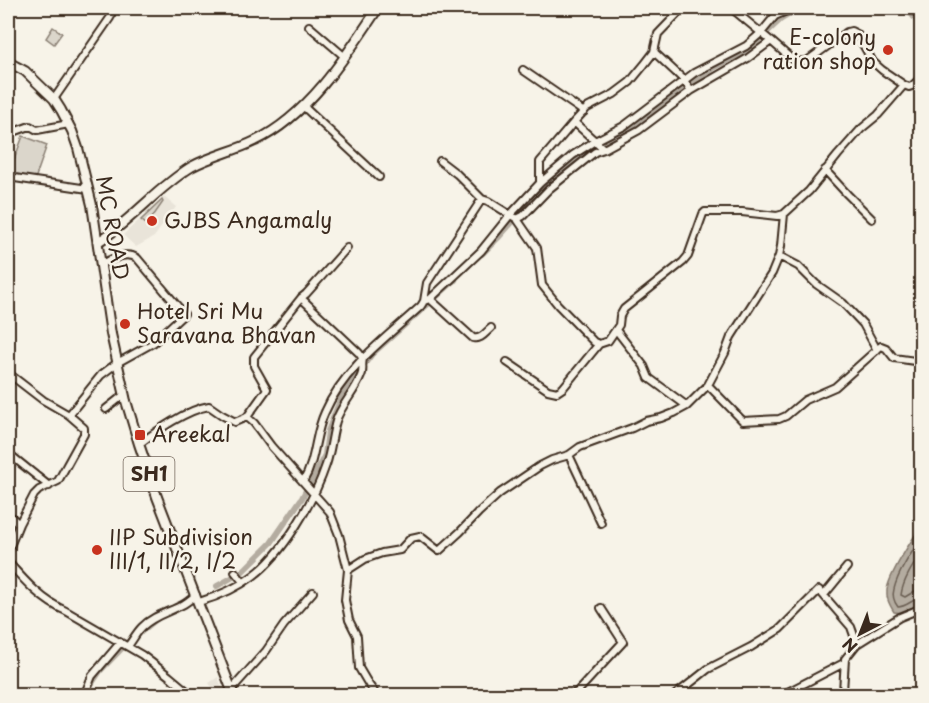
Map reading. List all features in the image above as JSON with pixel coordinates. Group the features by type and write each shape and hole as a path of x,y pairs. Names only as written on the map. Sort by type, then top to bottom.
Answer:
{"main road":[{"path":"98,242 193,167 256,141 276,129 303,106 336,70 378,8"},
{"name":"MC ROAD","path":"9,65 30,75 54,99 69,124 78,148 98,242 117,363 139,444 157,497 233,692"}],"street":[{"path":"54,99 110,18 113,8"},
{"path":"540,183 540,162 587,108 630,82 654,52 658,34 683,8"},
{"path":"731,8 795,62 805,62 847,32 854,32 873,62 904,85 912,86 921,77"},
{"path":"303,482 312,463 321,423 329,404 348,375 481,251 540,183 573,155 624,126 694,73 746,46 775,16 794,8"},
{"path":"910,8 921,16"},
{"path":"309,26 345,57"},
{"path":"517,219 523,216 549,189 595,152 639,130 691,91 771,41"},
{"path":"654,52 684,80 691,91"},
{"path":"523,70 584,112"},
{"path":"507,362 548,390 557,392 563,388 598,344 608,341 619,325 624,309 688,256 705,212 742,212 777,216 784,214 809,191 853,138 878,115 904,85"},
{"path":"303,106 379,177"},
{"path":"574,122 604,148"},
{"path":"8,134 30,126 37,130 69,124"},
{"path":"440,161 482,199 517,219 537,248 542,285 558,305 598,344"},
{"path":"825,170 872,219"},
{"path":"8,177 88,189"},
{"path":"427,300 427,283 482,199"},
{"path":"348,570 364,559 400,550 411,538 420,536 439,551 500,493 552,460 687,406 708,385 731,337 772,273 779,256 784,214"},
{"path":"139,444 163,426 209,406 235,422 247,417 267,389 254,366 254,357 302,297 347,248"},
{"path":"70,416 94,383 117,363 153,343 184,314 137,258 127,254 101,264"},
{"path":"779,256 798,266 816,284 843,303 863,324 877,350"},
{"path":"129,644 144,625 157,616 198,599 222,595 254,576 278,552 314,494 327,462 337,417 363,374 363,361 302,297"},
{"path":"427,300 473,338 481,338 491,328"},
{"path":"616,330 644,366 649,378 687,406"},
{"path":"708,385 743,422 779,418 790,414 805,400 835,387 881,346 884,346 894,358 921,362"},
{"path":"8,373 84,428 84,434 58,481 34,495 8,551"},
{"path":"106,409 125,394"},
{"path":"247,417 330,512 336,525 348,570 345,600 349,620 357,636 359,668 377,696"},
{"path":"8,453 49,486"},
{"path":"569,455 601,523"},
{"path":"8,514 19,524"},
{"path":"8,562 21,577 55,607 66,611 120,643 129,644 193,696"},
{"path":"824,595 847,567"},
{"path":"235,572 243,582"},
{"path":"674,696 708,669 780,629 819,590 850,627 857,644"},
{"path":"233,692 284,625 313,592"},
{"path":"569,696 577,692 623,642 601,608"},
{"path":"838,696 843,691 845,659 857,644 900,617 921,608"},
{"path":"84,696 92,676 120,643"},
{"path":"780,696 844,663"}],"shaded area":[{"path":"53,27 62,33 54,44 46,38"},
{"path":"23,136 47,145 34,182 9,173"},
{"name":"GJBS Angamaly","path":"164,197 176,207 154,237 136,247 123,235"},
{"path":"162,200 163,202 147,225 141,220"},
{"path":"218,677 225,695 217,695 209,683"}],"water":[{"path":"921,527 921,603 904,613 894,612 887,596 889,583 901,557"}],"waterway":[{"path":"482,254 550,180 592,149 639,121 715,67 749,49 780,20 795,11 808,8"},
{"path":"903,8 906,8 922,26"},
{"path":"217,586 242,572 271,543 302,498 325,455 328,431 343,393 372,354 455,280"},
{"path":"136,636 158,618"},
{"path":"90,686 100,671 128,642"}],"place":[{"name":"E-colony ration shop","path":"888,50"},
{"name":"GJBS Angamaly","path":"152,221"},
{"name":"Hotel Sri Mu Saravana Bhavan","path":"125,324"},
{"name":"Areekal","path":"140,435"},
{"name":"IIP Subdivision III/1, II/2, I/2","path":"97,550"}]}
